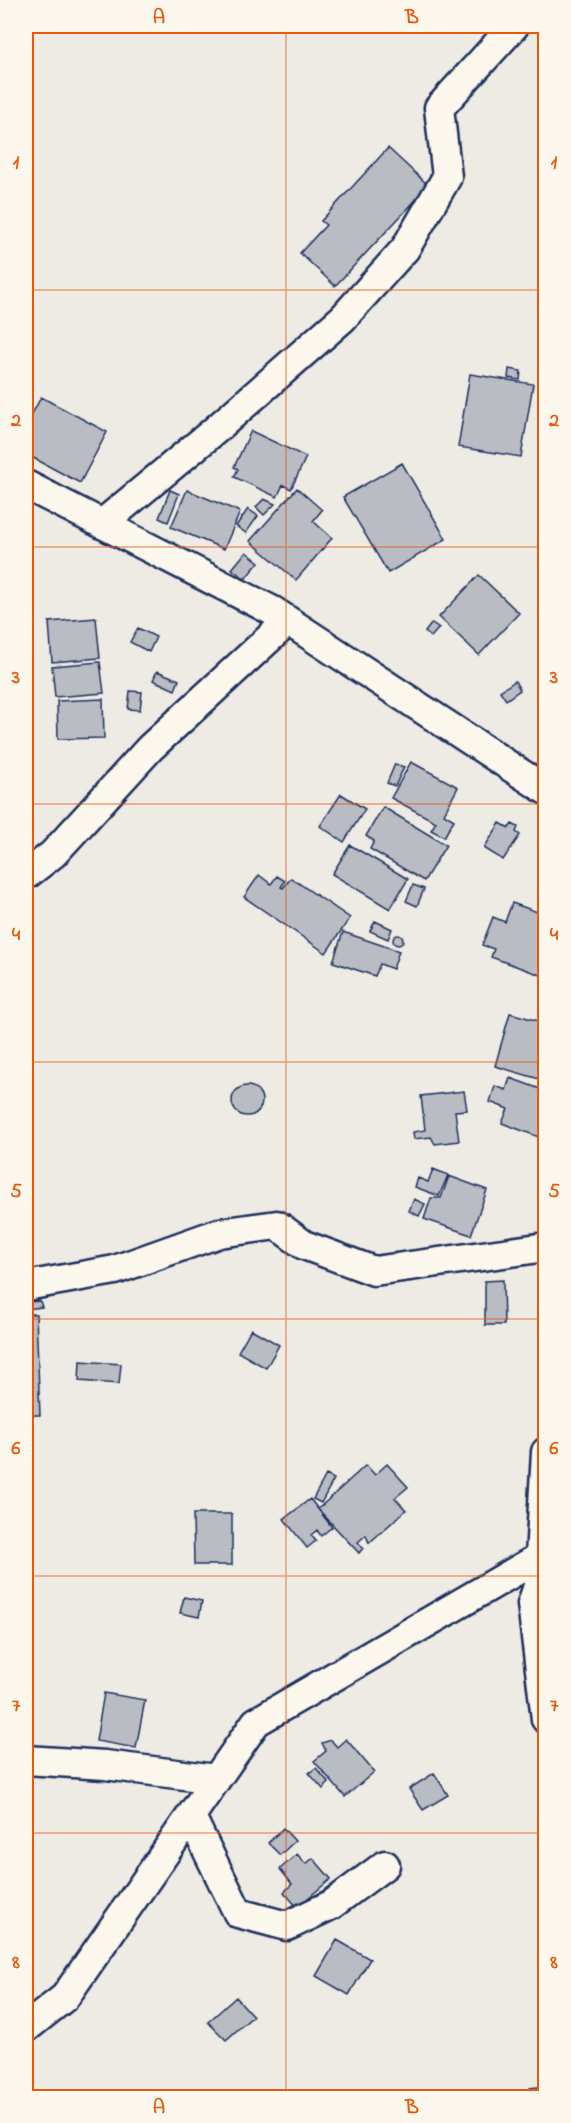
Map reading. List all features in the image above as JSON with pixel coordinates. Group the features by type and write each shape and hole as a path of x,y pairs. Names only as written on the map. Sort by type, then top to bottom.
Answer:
{"street":[{"path":"102,524 205,440 343,318 405,249 447,177 440,108 514,26"},
{"path":"26,485 288,621 546,790"},
{"path":"26,875 53,854 150,748 288,621"},
{"path":"26,1286 114,1270 219,1233 277,1225 304,1245 374,1271 546,1247"},
{"path":"546,1452 540,1557 542,1574 532,1604 546,1719"},
{"path":"26,2028 65,1997 256,1722 540,1557"},
{"path":"26,1760 105,1765 216,1779"},
{"path":"191,1817 238,1912 287,1926 331,1905 386,1865"}],"building":[{"path":"388,148 429,186 335,286 300,253 326,225 321,221"},
{"path":"509,369 521,371 520,380 508,378"},
{"path":"470,374 533,384 521,457 458,447"},
{"path":"41,397 107,432 80,483 26,454 28,434 26,418 29,420"},
{"path":"251,431 306,457 291,489 283,485 277,497 234,477 238,469 234,467"},
{"path":"402,463 446,539 388,573 343,497"},
{"path":"297,488 322,510 313,521 332,538 296,580 250,541"},
{"path":"170,490 179,494 168,522 159,518"},
{"path":"187,490 240,512 224,549 171,527"},
{"path":"264,499 275,504 264,515 256,507"},
{"path":"248,509 258,516 246,533 236,526"},
{"path":"246,552 259,562 245,579 232,569"},
{"path":"479,575 519,613 479,655 439,617"},
{"path":"96,618 100,658 52,662 49,622"},
{"path":"432,623 439,628 431,637 425,632"},
{"path":"138,628 156,637 149,652 130,642"},
{"path":"100,662 104,693 55,697 52,666"},
{"path":"157,671 179,680 175,690 153,680"},
{"path":"515,681 520,690 506,700 500,691"},
{"path":"130,691 142,692 140,710 128,709"},
{"path":"103,699 104,738 58,739 57,701"},
{"path":"411,762 458,787 444,814 454,820 444,837 431,830 436,822 391,798"},
{"path":"395,764 404,767 395,786 387,783"},
{"path":"341,794 365,809 344,842 320,826"},
{"path":"383,807 446,845 424,881 370,849 374,841 366,836"},
{"path":"500,823 509,828 512,824 518,827 516,832 520,835 503,860 484,848"},
{"path":"350,845 408,879 390,909 332,874"},
{"path":"259,875 271,884 277,876 285,881 281,887 283,888 291,878 350,918 326,953 244,897"},
{"path":"413,885 424,889 417,906 406,901"},
{"path":"512,903 546,915 546,977 491,957 494,949 482,945 493,917 505,922"},
{"path":"375,921 392,929 388,939 370,931"},
{"path":"343,932 399,951 393,969 380,964 375,976 333,962"},
{"path":"398,935 402,936 402,944 398,945 394,944 393,940 394,936"},
{"path":"510,1013 546,1023 546,1081 495,1066"},
{"path":"510,1078 546,1091 546,1120 539,1137 502,1123 508,1109 490,1102 495,1086 506,1090"},
{"path":"247,1086 257,1091 262,1101 257,1111 247,1116 237,1111 232,1101 237,1091"},
{"path":"464,1091 467,1110 455,1111 459,1141 435,1144 431,1137 414,1139 413,1132 425,1130 421,1096"},
{"path":"539,1155 546,1156 546,1171 538,1170"},
{"path":"433,1169 448,1175 439,1196 415,1187 418,1178 428,1182"},
{"path":"449,1176 487,1190 471,1235 424,1219 431,1198 441,1198"},
{"path":"414,1199 425,1204 419,1216 409,1211"},
{"path":"503,1280 504,1325 485,1325 485,1281"},
{"path":"40,1301 42,1307 26,1309 26,1302"},
{"path":"26,1314 36,1314 40,1415 26,1415"},
{"path":"251,1329 279,1345 266,1368 238,1352"},
{"path":"80,1361 121,1364 119,1384 79,1381"},
{"path":"387,1464 408,1487 395,1498 406,1510 369,1543 366,1535 358,1542 363,1548 359,1553 318,1509 366,1465 375,1475"},
{"path":"326,1475 334,1479 321,1503 313,1499"},
{"path":"310,1499 332,1527 321,1536 317,1530 311,1535 316,1541 307,1548 284,1519"},
{"path":"193,1514 232,1514 232,1565 194,1565"},
{"path":"184,1597 202,1601 199,1617 180,1613"},
{"path":"104,1693 145,1700 136,1748 96,1741"},
{"path":"346,1739 374,1772 345,1797 314,1761 326,1751 322,1743 331,1740 337,1747"},
{"path":"316,1768 329,1783 323,1789 309,1773"},
{"path":"434,1773 448,1795 423,1810 409,1789"},
{"path":"283,1828 295,1841 280,1855 268,1843"},
{"path":"297,1854 306,1864 313,1858 331,1879 297,1907 284,1892 292,1884 280,1869"},
{"path":"337,1940 370,1959 349,1995 316,1976"},
{"path":"236,1997 253,2016 226,2040 208,2022"},
{"path":"546,2086 546,2098 532,2098 530,2088"}]}
